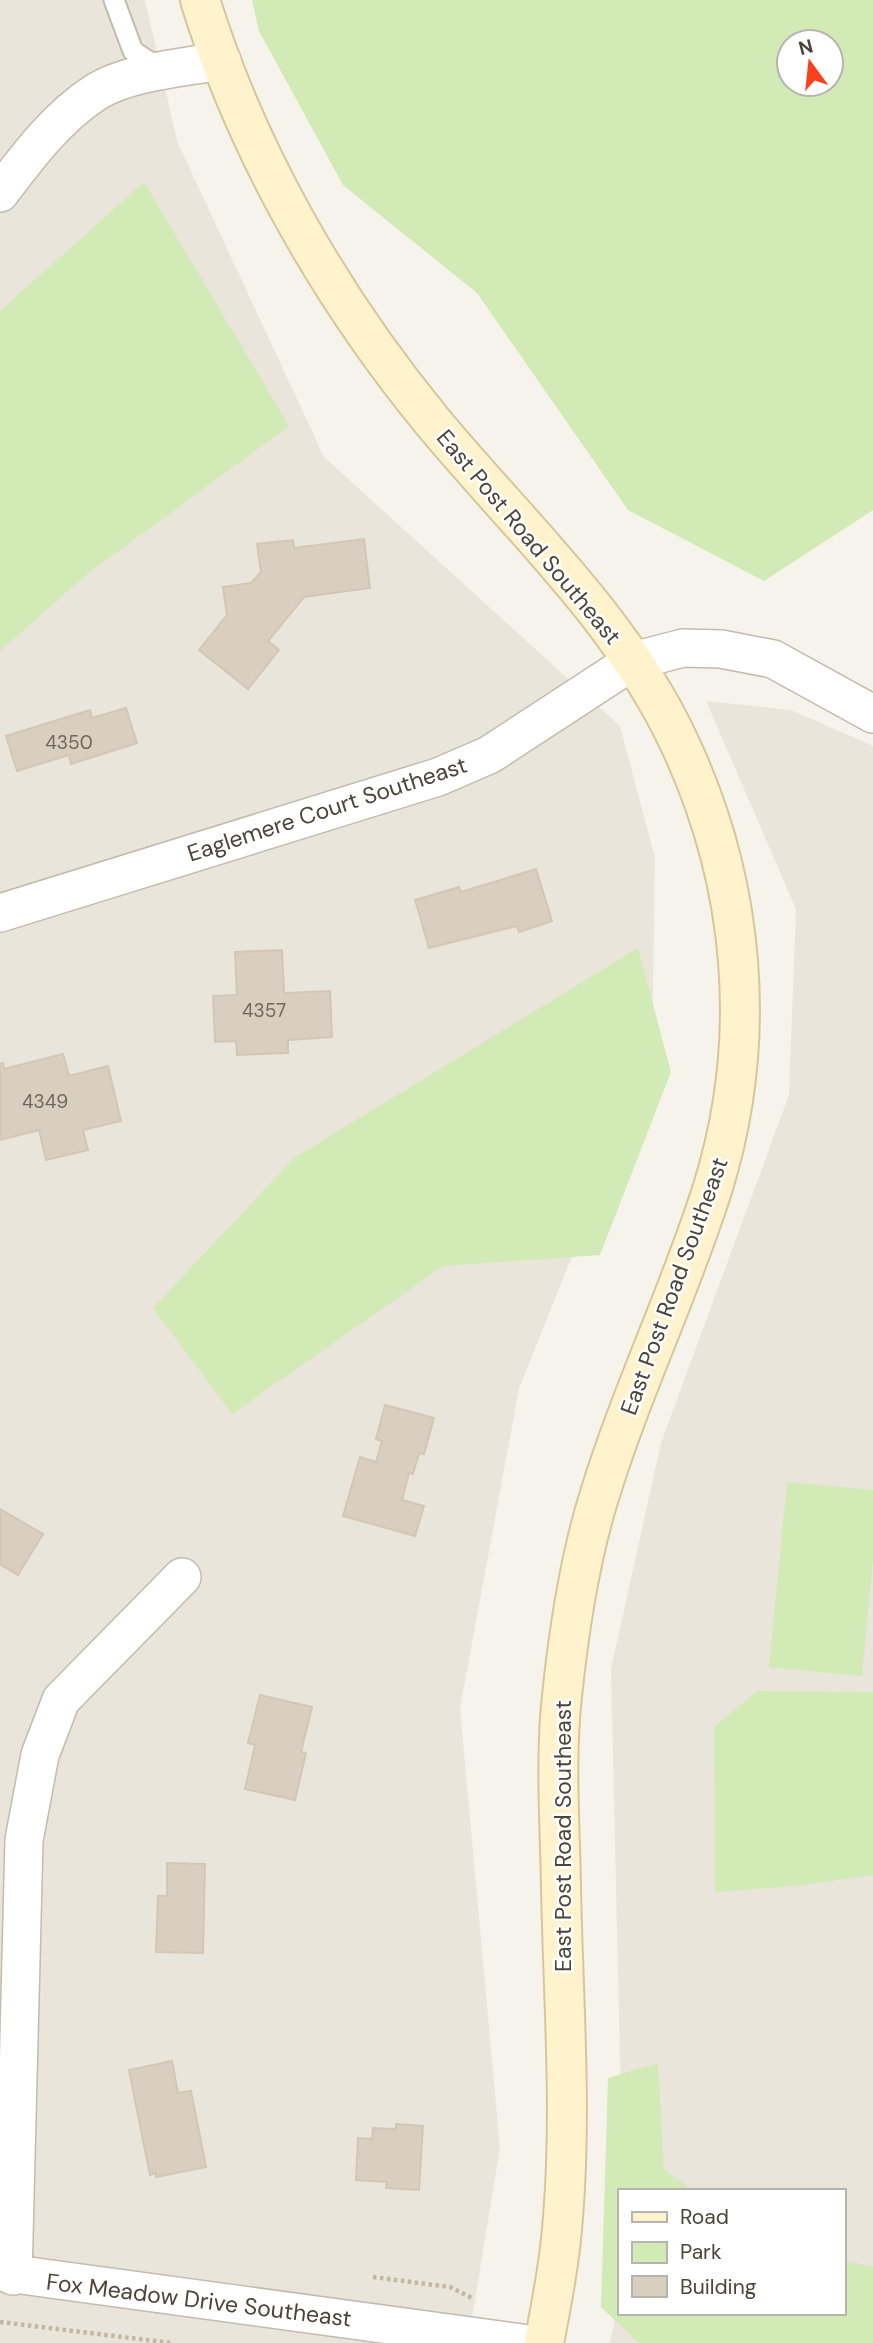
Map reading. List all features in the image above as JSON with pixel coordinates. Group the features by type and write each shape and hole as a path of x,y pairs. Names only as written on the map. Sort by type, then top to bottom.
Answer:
{"main road":[{"name":"East Post Road Southeast","path":"200,0 242,111 301,230 349,309 428,416 594,607 633,661 678,738 713,824 733,901 741,999 737,1074 727,1135 714,1184 610,1463 578,1583 561,1702 559,1785 566,2167 557,2273 544,2343"}],"street":[{"path":"0,193 34,147 98,91 163,71 222,61"},
{"name":"Eaglemere Court Southeast","path":"0,913 438,777 489,755 633,661 683,648 721,649 773,659 873,714"},
{"path":"6,2274 24,1840 40,1755 61,1700 182,1577"},
{"name":"Fox Meadow Drive Southeast","path":"6,2274 522,2343"}],"lane":[{"path":"114,0 133,51 163,71"}],"path":[{"path":"373,2277 450,2287 478,2301"},
{"path":"0,2322 172,2343"}],"shaded area":[{"path":"0,0 145,0 177,141 324,457 620,726 655,858 652,1056 519,1389 460,1708 500,2148 468,2343 0,2343"},
{"path":"706,701 791,710 873,746 873,2343 610,2343 618,2305 618,2315 845,2315 845,2189 623,2189 611,1669 661,1443 789,1095 796,909"}],"green space":[{"path":"252,0 873,0 873,510 764,581 628,510 477,293 343,185 259,31"},
{"path":"144,182 289,426 87,574 0,651 0,311"},
{"path":"638,948 671,1072 600,1255 443,1266 232,1414 153,1308 294,1158"},
{"path":"787,1482 873,1490 873,1558 862,1676 769,1667"},
{"path":"757,1691 873,1692 873,1875 795,1886 715,1892 714,1727"},
{"path":"658,2063 664,2170 690,2189 618,2189 618,2315 845,2315 845,2260 873,2267 873,2343 639,2343 601,2307 608,2078"}],"building":[{"path":"364,539 370,588 304,597 268,641 279,650 248,689 199,650 227,615 223,587 251,583 261,572 257,544 293,540 294,548"},
{"path":"126,708 137,743 71,764 69,755 17,771 6,736 90,710 92,718"},
{"path":"536,869 552,921 519,932 517,926 429,948 415,900 459,887 461,892"},
{"path":"282,950 284,993 330,991 332,1037 288,1040 288,1053 237,1055 236,1041 215,1042 213,996 237,995 235,952"},
{"path":"63,1054 69,1076 108,1066 121,1121 83,1130 88,1150 46,1160 39,1130 0,1140 0,1064 3,1063 4,1069"},
{"path":"385,1405 434,1418 424,1454 419,1453 413,1474 409,1473 402,1500 424,1506 415,1536 343,1516 360,1457 376,1462 382,1441 376,1439"},
{"path":"0,1509 43,1534 18,1575 0,1564"},
{"path":"260,1695 312,1707 301,1752 306,1753 295,1800 245,1789 255,1745 248,1743"},
{"path":"167,1863 205,1864 203,1953 156,1952 158,1896 167,1896"},
{"path":"172,2061 178,2093 191,2091 206,2167 156,2177 156,2173 150,2175 129,2070"},
{"path":"396,2124 423,2126 419,2190 386,2188 387,2182 356,2180 358,2138 372,2139 373,2128 396,2129"}]}
